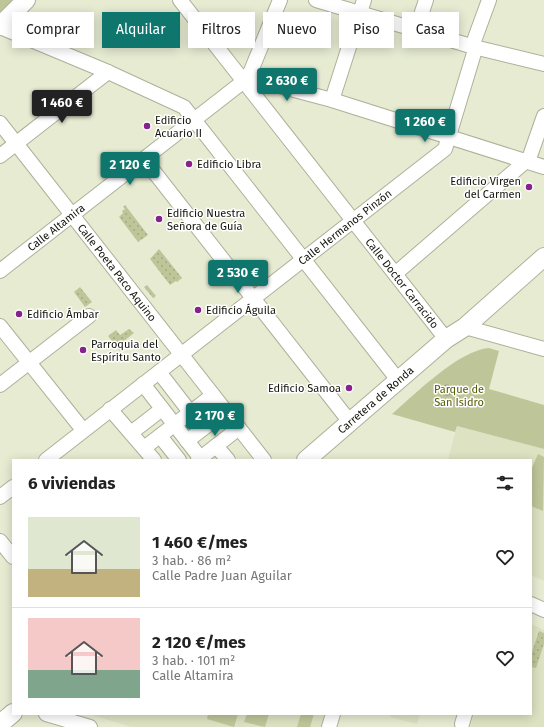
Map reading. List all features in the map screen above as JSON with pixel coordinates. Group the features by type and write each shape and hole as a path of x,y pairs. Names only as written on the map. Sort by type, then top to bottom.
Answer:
{"main road":[{"path":"0,26 26,0"},
{"name":"Carretera de Ronda","path":"446,339 459,323 544,246"},
{"name":"Carretera de Ronda","path":"307,459 446,339 465,327 544,257"},
{"path":"0,724 12,714"}],"street":[{"name":"Calle Doctor Carracido","path":"180,0 446,339"},
{"path":"244,81 251,71 280,0"},
{"path":"316,0 362,6 402,24"},
{"path":"422,12 426,0"},
{"name":"Calle Hermanos Pinzón","path":"49,459 110,409 445,149 474,54 474,41 489,0"},
{"path":"332,100 362,6"},
{"path":"0,26 108,72 184,107 398,380"},
{"path":"459,43 544,64"},
{"path":"0,156 108,72"},
{"path":"244,81 264,82 332,100 544,167"},
{"name":"Calle Altamira","path":"0,271 244,81"},
{"path":"395,274 526,162 530,156 544,116"},
{"name":"Calle Poeta Paco Aquino","path":"0,123 263,459"},
{"path":"144,159 350,422"},
{"path":"0,385 89,316"},
{"path":"0,326 84,430"},
{"path":"465,327 544,349"},
{"path":"159,372 190,412"},
{"path":"142,384 200,459 239,428"},
{"path":"144,448 213,395"},
{"path":"110,409 153,459"},
{"path":"131,433 162,409"},
{"path":"187,441 226,411"},
{"path":"159,437 178,459"},
{"path":"216,446 227,459"},
{"path":"0,497 12,488"},
{"path":"0,541 12,556"},
{"path":"532,604 544,610"},
{"path":"49,715 90,727"},
{"path":"329,727 333,715"}],"shaded area":[{"path":"457,426 544,449 544,581 532,575 532,459 448,459"},
{"path":"532,624 544,630 544,727 470,727 474,715 532,715"},
{"path":"92,715 326,715 322,727 131,727"},
{"path":"391,715 420,715 417,724 390,717"}],"green space":[{"path":"0,0 13,0 0,12"},
{"path":"125,205 148,235 138,242 119,217 125,209 123,207"},
{"path":"159,249 182,278 170,285 150,259"},
{"path":"147,285 156,296 153,298 144,287"},
{"path":"80,287 92,302 85,307 74,292"},
{"path":"129,329 134,333 124,341 127,345 120,351 108,336 116,330 120,335"},
{"name":"Parque de San Isidro","path":"489,348 499,351 489,389 544,405 544,449 457,426 455,432 392,414 424,385 464,356"},
{"path":"538,454 544,457 543,511 532,506 532,468"},
{"path":"539,631 544,633 544,644 536,668 532,667 532,652"},
{"path":"208,715 238,715 234,727 207,719"},
{"path":"247,715 269,715 265,727 244,722"},
{"path":"301,715 314,715 310,727 297,727"}],"water":[{"path":"447,384 451,386 453,390 451,394 447,396 443,394 441,390 443,386"}],"place":[{"name":"Edificio Acuario II","path":"147,126"},
{"name":"Edificio Libra","path":"189,164"},
{"name":"Edificio Virgen del Carmen","path":"529,187"},
{"name":"Edificio Nuestra Señora de Guía","path":"159,219"},
{"name":"Edificio Águila","path":"198,310"},
{"name":"Edificio Ámbar","path":"19,314"},
{"name":"Parroquia del Espíritu Santo","path":"83,350"},
{"name":"Edificio Samoa","path":"349,388"}]}
